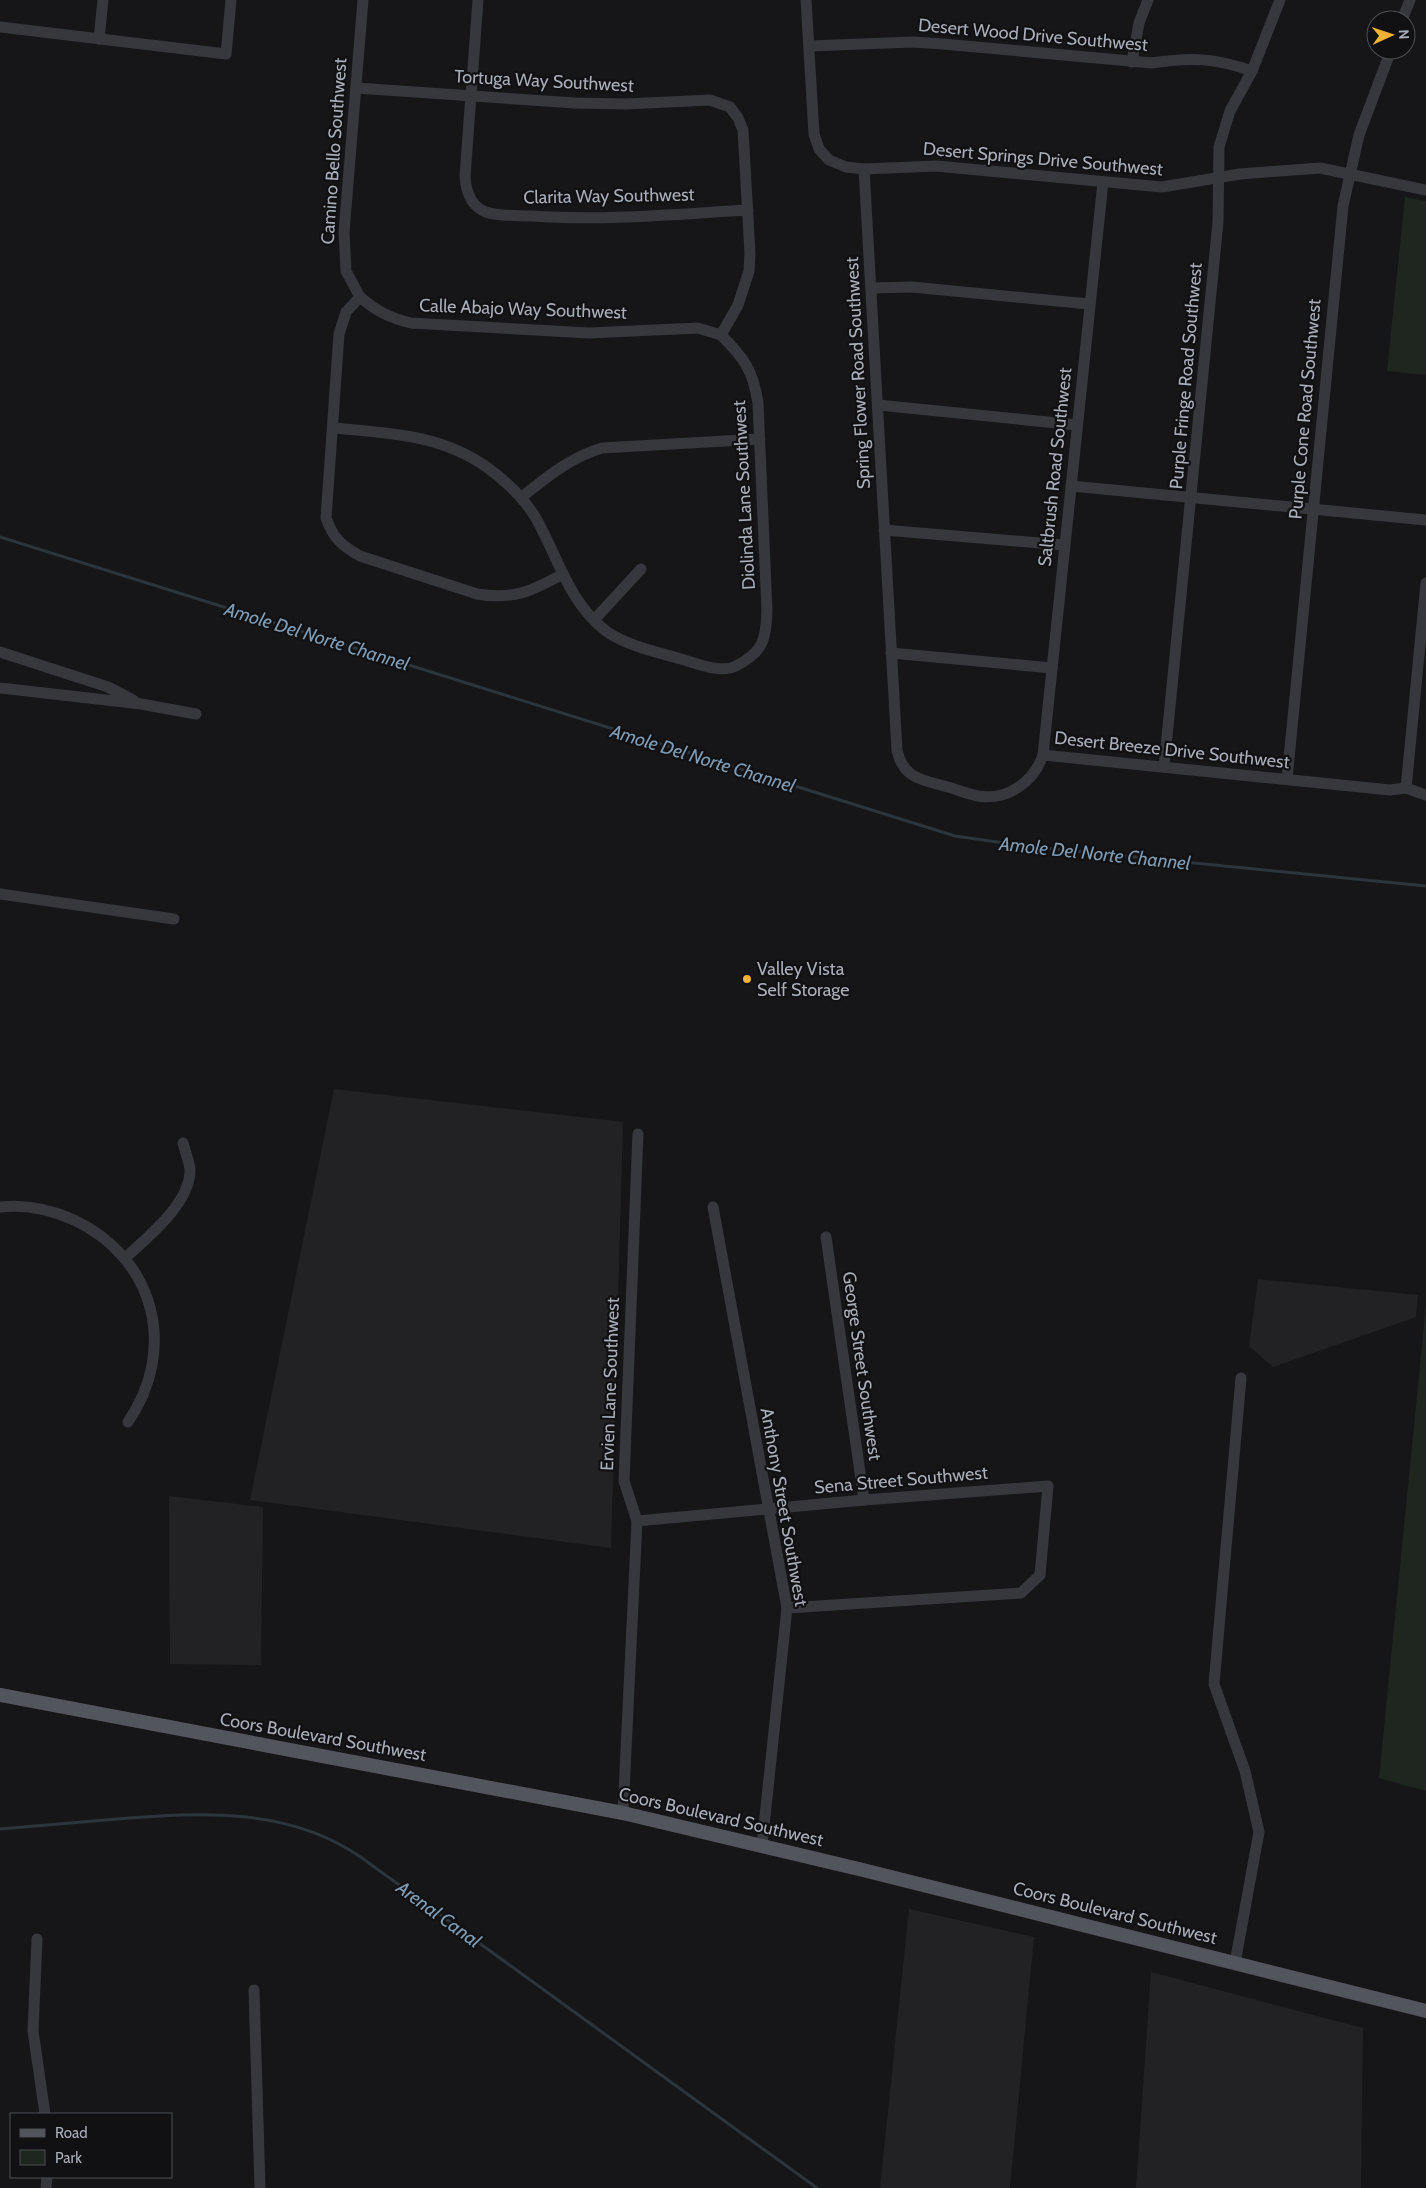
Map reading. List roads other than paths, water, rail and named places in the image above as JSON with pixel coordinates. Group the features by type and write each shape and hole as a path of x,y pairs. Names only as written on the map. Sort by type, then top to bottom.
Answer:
{"main road":[{"name":"Coors Boulevard Southwest","path":"0,1695 623,1813 762,1845 1426,2011"}],"street":[{"path":"99,39 103,0"},
{"path":"0,28 226,54 231,0"},
{"name":"Camino Bello Southwest","path":"360,297 346,271 344,253 363,0"},
{"path":"470,96 478,0"},
{"path":"806,0 814,134 819,149 829,160 846,167 864,169"},
{"path":"1132,62 1139,23 1148,0"},
{"name":"Purple Fringe Road Southwest","path":"1164,767 1218,222 1219,147 1230,112 1252,71 1280,0"},
{"name":"Desert Wood Drive Southwest","path":"809,46 913,42 1132,62 1152,63 1182,59 1206,59 1227,62 1252,71"},
{"name":"Purple Cone Road Southwest","path":"1287,779 1343,206 1359,134 1387,60"},
{"name":"Tortuga Way Southwest","path":"356,88 615,104 710,100 730,107 738,118 743,130 748,210"},
{"name":"Clarita Way Southwest","path":"470,96 465,176 466,189 473,203 486,212 573,218 748,210"},
{"name":"Desert Springs Drive Southwest","path":"864,169 936,166 1162,187 1288,169 1320,168 1426,190"},
{"name":"Spring Flower Road Southwest","path":"864,169 897,750 900,764 907,772"},
{"name":"Saltbrush Road Southwest","path":"1043,755 1103,182"},
{"path":"721,335 738,305 749,271 748,210"},
{"path":"872,288 912,286 1089,304"},
{"path":"360,297 346,312 339,334 326,518 332,534 344,547 360,556 477,594 495,597 527,593 564,574"},
{"name":"Calle Abajo Way Southwest","path":"360,297 391,318 410,323 589,333 698,328 721,335"},
{"name":"Diolinda Lane Southwest","path":"594,620 616,636 700,664 733,668 750,658 761,646 766,626 758,403 750,370 744,359 721,335"},
{"path":"878,406 1078,425"},
{"path":"333,428 411,436 445,444 476,460 522,497 537,519 582,607 594,620 641,570"},
{"path":"522,497 570,461 586,452 602,448 760,438"},
{"path":"1071,486 1192,496 1313,510 1426,520"},
{"path":"884,530 1064,546"},
{"path":"1406,788 1426,583"},
{"path":"0,652 108,687 141,704"},
{"path":"891,653 1052,668"},
{"path":"0,688 141,704 196,714"},
{"name":"Desert Breeze Drive Southwest","path":"907,772 916,778 979,796 1000,795 1025,784 1037,769 1043,755 1390,790 1406,788 1426,795"},
{"path":"0,894 174,919"},
{"name":"Ervien Lane Southwest","path":"623,1813 637,1521 624,1481 638,1134"},
{"path":"125,1258 159,1227 174,1210 184,1191 190,1168 183,1143"},
{"path":"0,1207 37,1208 63,1215 91,1228 116,1247 143,1285 154,1327 154,1352 148,1388 128,1422"},
{"name":"Anthony Street Southwest","path":"714,1207 786,1608 762,1845"},
{"name":"George Street Southwest","path":"826,1237 864,1500"},
{"path":"1235,1963 1259,1832 1245,1771 1214,1684 1241,1378"},
{"name":"Sena Street Southwest","path":"637,1521 864,1500 1048,1486 1040,1575 1022,1593 786,1608"},
{"path":"37,1939 32,2031 45,2113"},
{"path":"254,1990 260,2188"}],"waterway":[{"name":"Amole Del Norte Channel","path":"0,537 955,836 1025,846 1426,886"},
{"name":"Arenal Canal","path":"0,1829 149,1817 212,1815 275,1821 305,1829 334,1841 362,1858 817,2188"}],"place":[{"name":"Valley Vista Self Storage","path":"747,979"}]}
